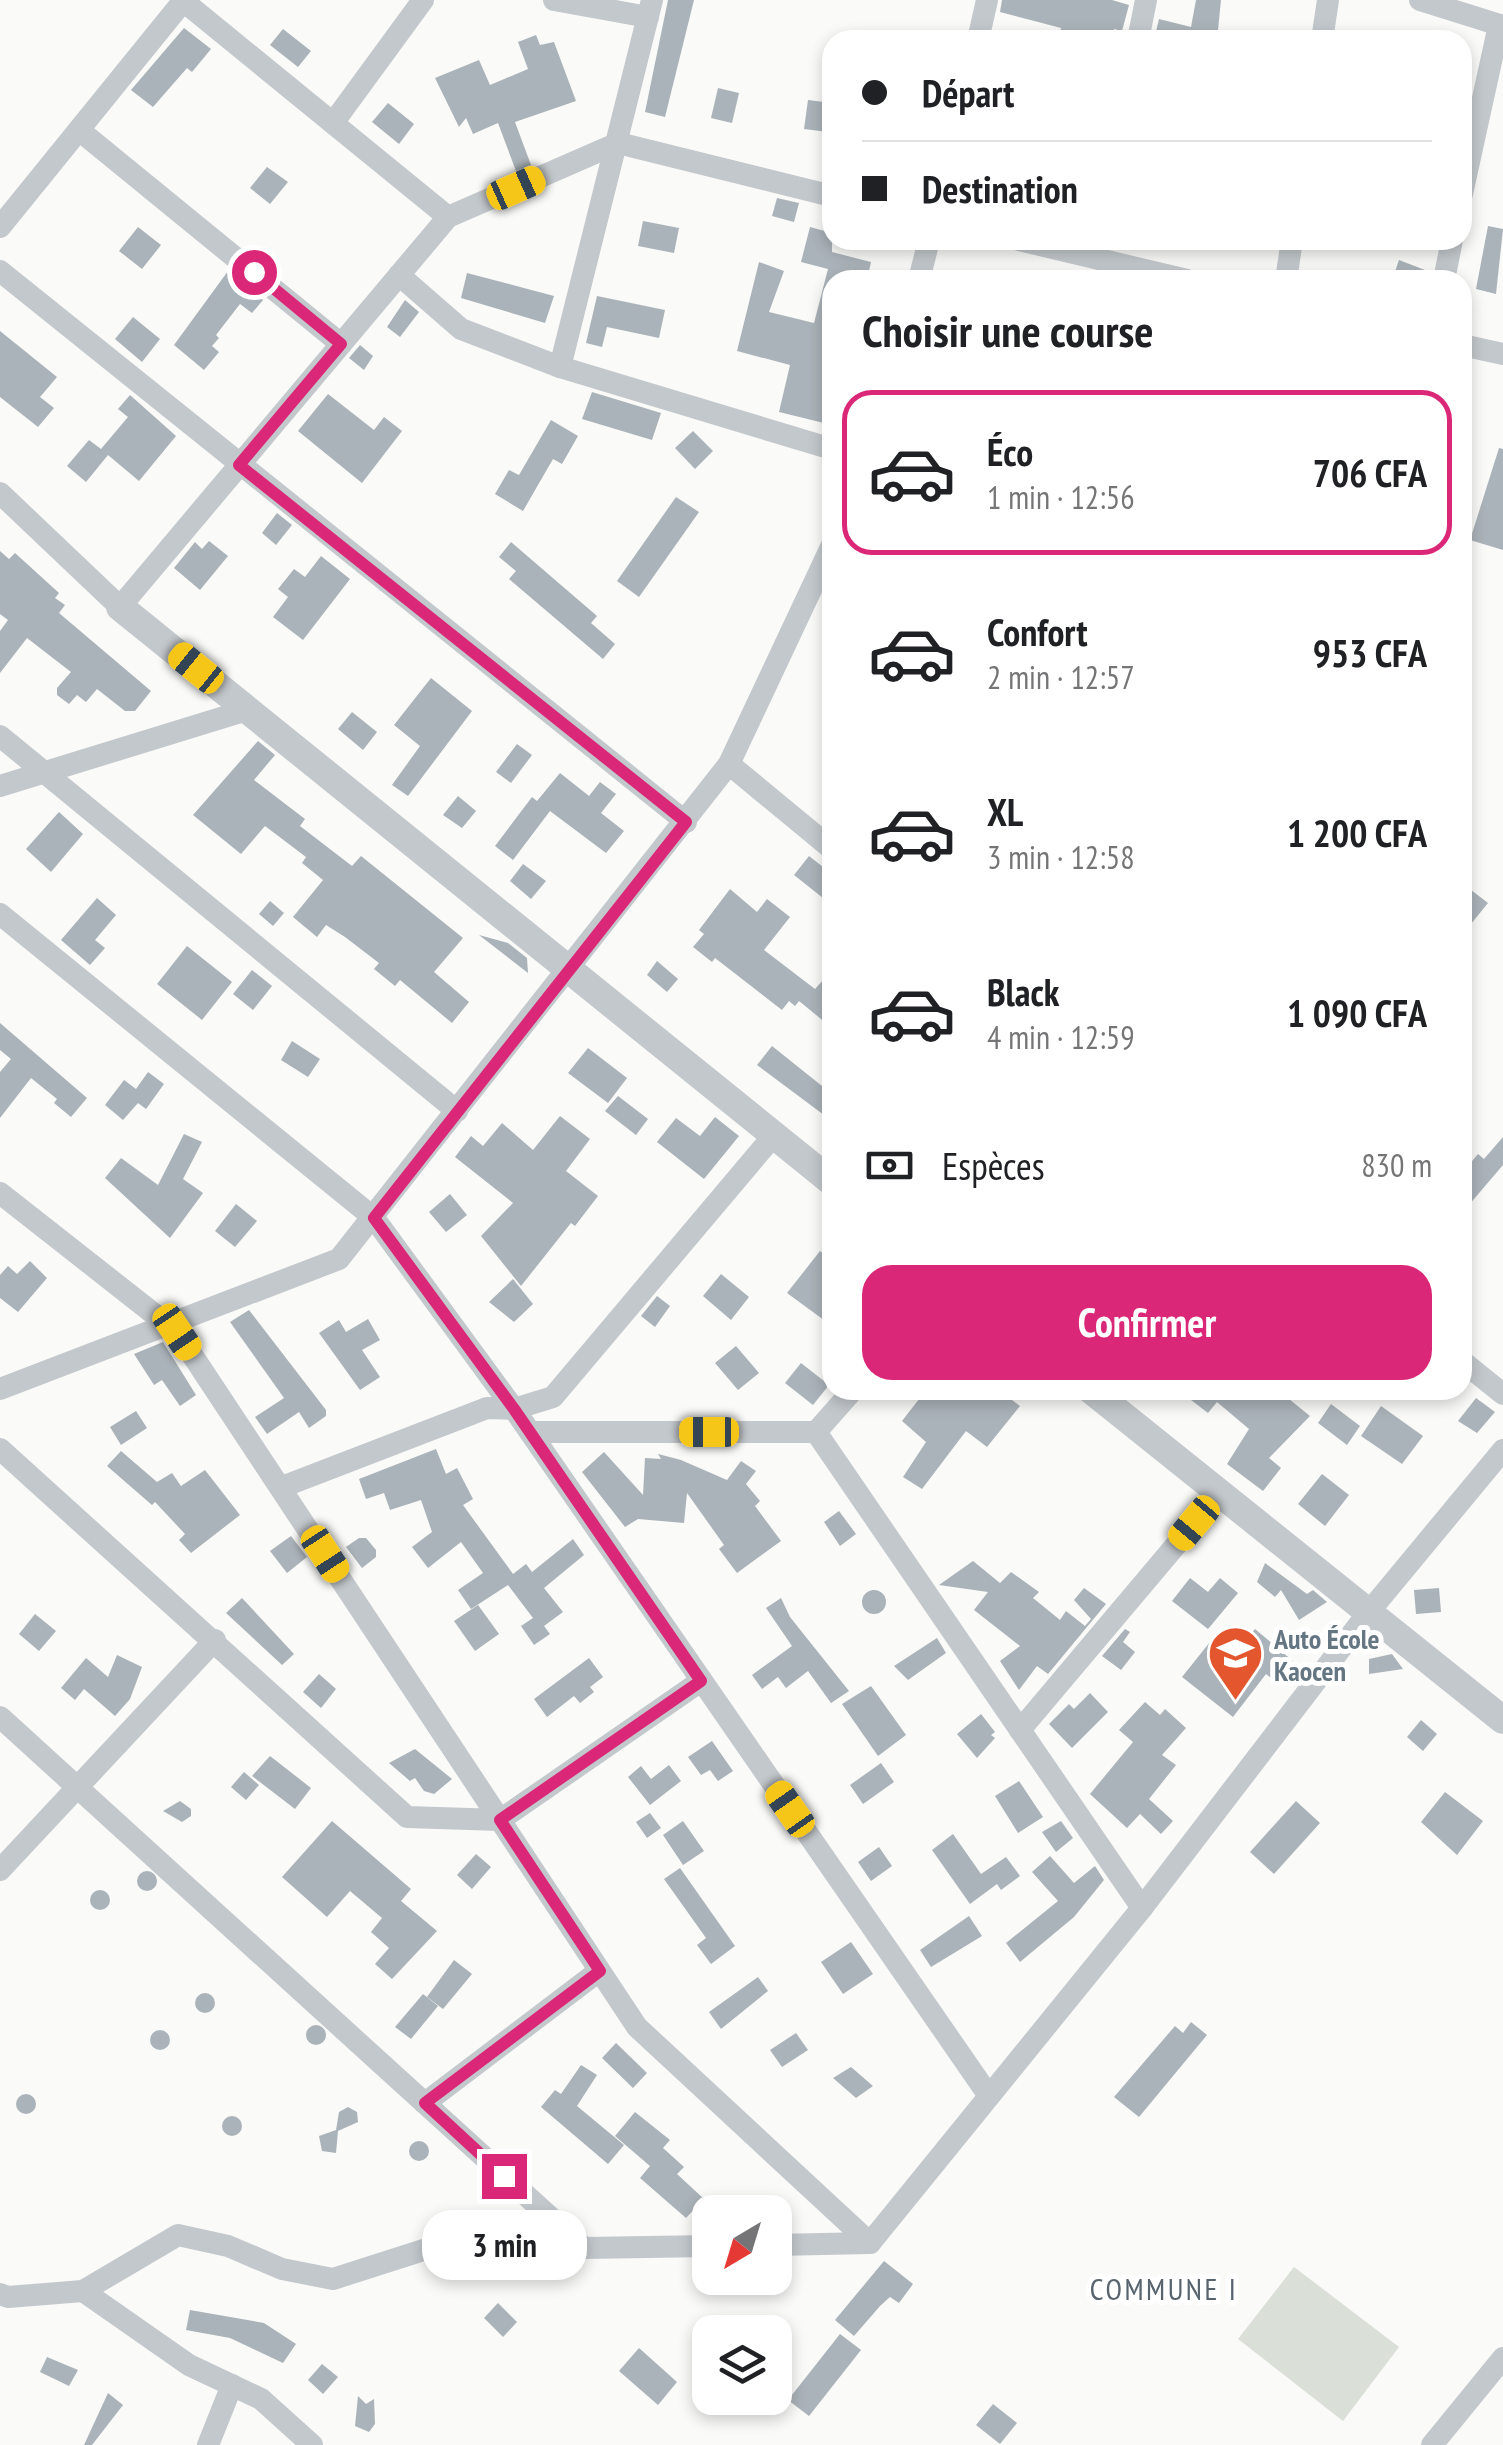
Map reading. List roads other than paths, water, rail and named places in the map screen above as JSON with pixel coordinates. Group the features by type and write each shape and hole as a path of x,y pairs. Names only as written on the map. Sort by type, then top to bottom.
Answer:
{"street":[{"path":"0,227 183,0 448,217"},
{"path":"333,123 423,0"},
{"path":"554,0 650,8 560,367"},
{"path":"980,30 988,0"},
{"path":"1140,30 1146,0"},
{"path":"1324,30 1328,0"},
{"path":"1420,0 1501,26 1472,151"},
{"path":"79,130 341,344"},
{"path":"120,607 448,217 618,143 822,194"},
{"path":"1099,250 1158,270"},
{"path":"0,270 686,822"},
{"path":"399,275 462,329 560,367 822,446"},
{"path":"1472,347 1503,354"},
{"path":"0,493 120,607 822,1174"},
{"path":"0,1389 338,1259 729,764 822,566"},
{"path":"0,786 247,710"},
{"path":"0,736 457,1110"},
{"path":"729,764 822,841"},
{"path":"0,914 374,1218 514,1409 989,2096"},
{"path":"282,1488 487,1408 514,1409 553,1397 774,1135"},
{"path":"0,1193 177,1332 637,2027 870,2243"},
{"path":"1472,1369 1503,1394"},
{"path":"530,1432 816,1432 844,1400"},
{"path":"1103,1400 1503,1720"},
{"path":"816,1432 1142,1908"},
{"path":"0,1449 408,1817 500,1820 701,1681"},
{"path":"792,2245 870,2243 1142,1908 1368,1613 1503,1450"},
{"path":"1020,1730 1220,1494"},
{"path":"0,1870 215,1640"},
{"path":"0,1717 584,2248"},
{"path":"425,2103 600,1971"},
{"path":"0,2294 8,2298 83,2291 178,2236 228,2246 282,2269 334,2280 436,2246 495,2232 584,2248 692,2246"},
{"path":"83,2291 189,2365 261,2399 312,2445"},
{"path":"1432,2445 1503,2358"},
{"path":"208,2445 232,2386"}],"place":[{"name":"Auto École Kaocen","path":"1235,1703"}],"district":[{"name":"COMMUNE I","path":"1164,2288"}]}
